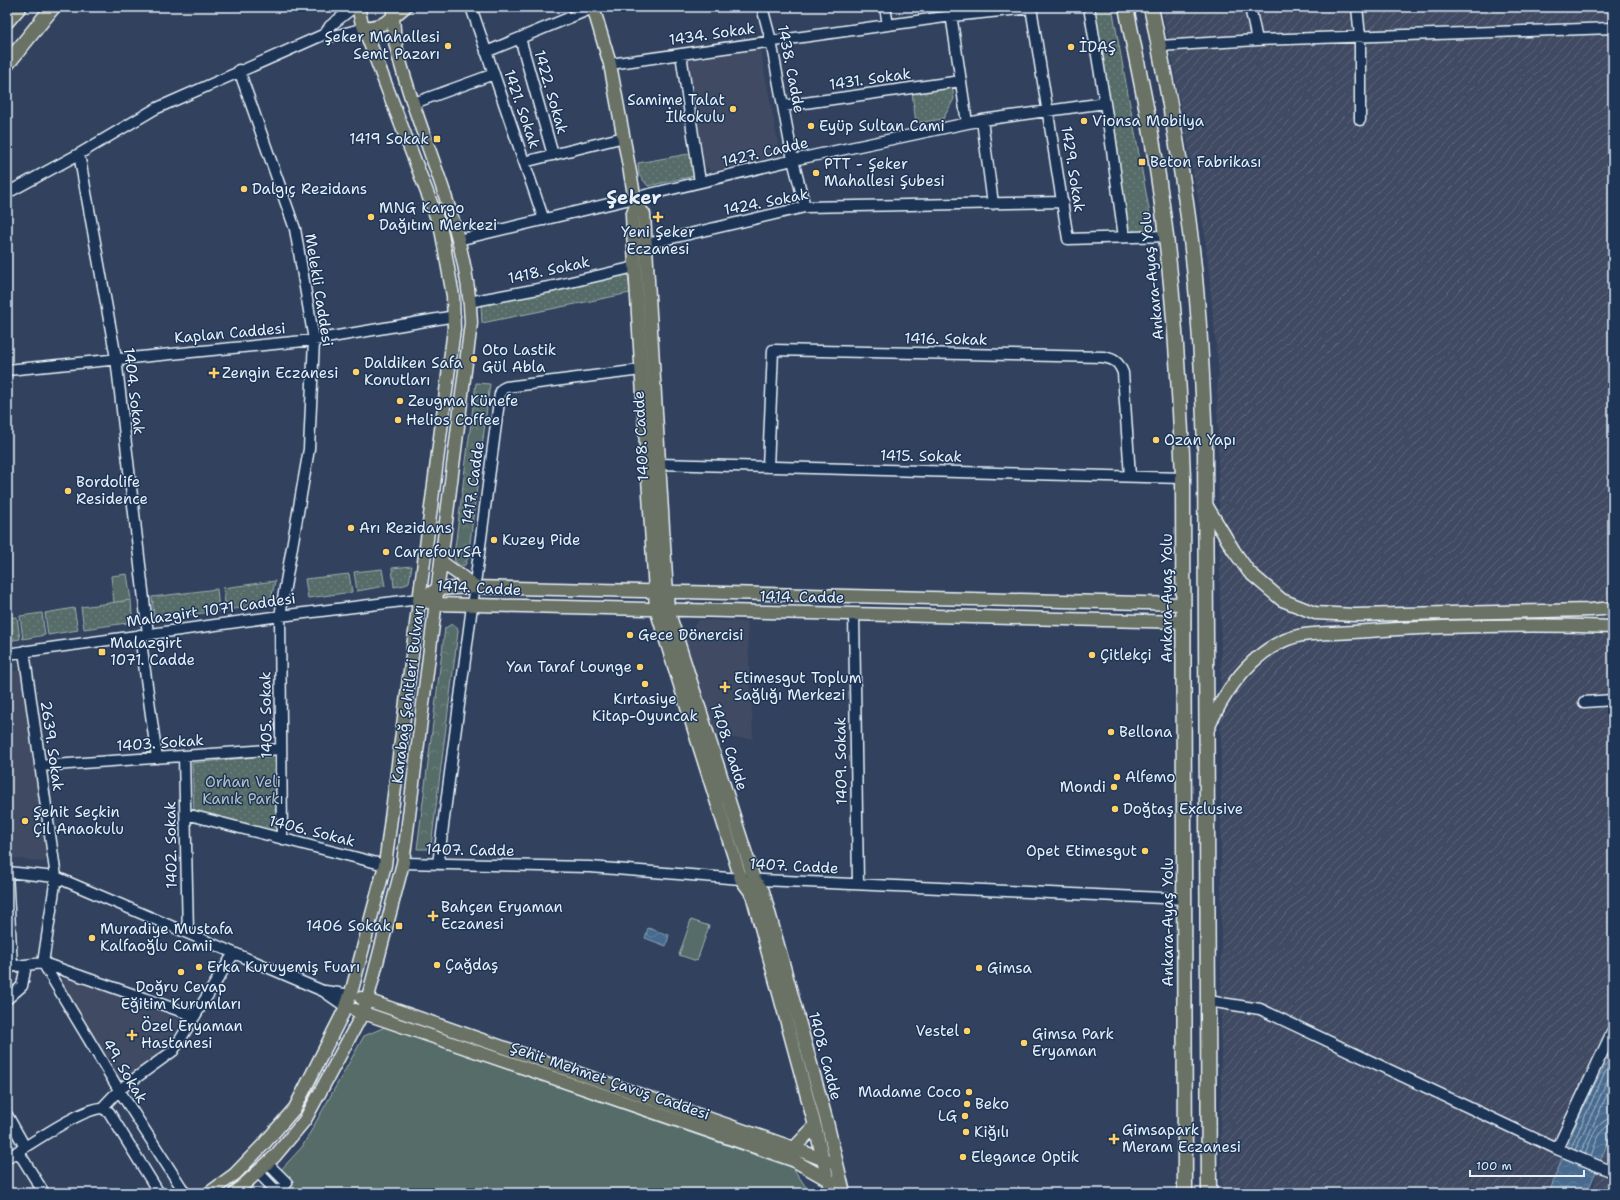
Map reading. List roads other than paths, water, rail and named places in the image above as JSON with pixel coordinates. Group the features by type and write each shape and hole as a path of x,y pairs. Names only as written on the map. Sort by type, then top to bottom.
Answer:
{"highway":[{"path":"7,21 18,7"},
{"path":"7,64 53,7"},
{"name":"Ankara-Ayaş Yolu","path":"1126,7 1158,175 1166,236 1180,390 1183,478 1184,604 1185,1193"},
{"path":"1151,7 1159,46 1193,258 1202,360 1207,732 1209,1193"}],"main road":[{"name":"Karabağ Şehitleri Bulvarı","path":"209,1193 235,1174 263,1146 295,1108 351,995 385,865 455,316 440,229 359,15 358,7"},
{"path":"365,28 384,24 393,12 405,7"},
{"name":"1408. Cadde","path":"593,7 610,64 635,202 632,216 641,370 662,610 741,879 752,894 815,1126 828,1180 839,1191"},
{"name":"Karabağ Şehitleri Bulvarı","path":"235,1193 267,1163 305,1120 362,1013 368,1001 403,863 470,331 470,302 454,223 397,53 393,12"},
{"name":"1408. Cadde","path":"635,202 644,214 646,244 659,464 660,592"},
{"path":"1205,502 1234,551 1249,572 1282,600 1315,613 1376,615 1590,610 1613,608"},
{"path":"441,561 449,568 465,577 474,587"},
{"name":"1414. Cadde","path":"419,599 438,590 474,587 1184,604"},
{"name":"1414. Cadde","path":"419,599 436,604 1184,622"},
{"name":"1408. Cadde","path":"662,610 754,879 763,891 837,1165 839,1191"},
{"path":"1207,732 1218,707 1243,673 1273,647 1294,637 1386,629 1517,626 1613,627"},
{"name":"Şehit Mehmet Çavuş Caddesi","path":"351,995 794,1148 837,1165"},
{"name":"Şehit Mehmet Çavuş Caddesi","path":"346,1007 793,1160 828,1180"},
{"path":"794,1148 815,1126"}],"street":[{"path":"325,34 330,26 354,7"},
{"name":"1421. Sokak","path":"471,7 544,220"},
{"path":"486,52 593,7"},
{"name":"1438. Cadde","path":"762,7 771,41 793,160 805,207"},
{"path":"886,7 888,25"},
{"path":"1089,7 1105,103 1124,237"},
{"path":"1250,7 1257,40"},
{"path":"1357,7 1360,37 1360,120"},
{"name":"1434. Sokak","path":"610,64 888,25 951,11 1031,8"},
{"name":"1429. Sokak","path":"1031,8 1049,109 1068,239 1166,236"},
{"path":"951,11 967,123"},
{"path":"7,193 79,154 155,109 239,70 325,34 334,36 365,28"},
{"path":"1159,46 1257,40 1613,28"},
{"name":"1422. Sokak","path":"520,38 553,155"},
{"path":"681,54 700,182"},
{"name":"Melekli Caddesi","path":"239,70 295,229 314,340 309,449 280,616"},
{"path":"414,103 494,74"},
{"name":"1431. Sokak","path":"783,106 961,81"},
{"name":"1427. Cadde","path":"458,240 544,220 635,202 700,182 793,160 967,123 1049,109 1105,103"},
{"path":"982,120 993,204"},
{"path":"524,162 624,137"},
{"name":"1404. Sokak","path":"79,154 116,358 157,758"},
{"name":"1424. Sokak","path":"646,244 805,207 1063,202"},
{"name":"1418. Sokak","path":"470,302 554,286 635,267"},
{"name":"Kaplan Caddesi","path":"7,370 116,358 314,340 455,316"},
{"name":"1416. Sokak","path":"768,467 773,350 1103,357 1112,359 1119,364 1123,373 1130,476"},
{"name":"1417. Cadde","path":"438,864 471,605 500,394 502,389 506,387 641,370"},
{"name":"1415. Sokak","path":"659,464 1183,478"},
{"name":"Malazgirt 1071 Caddesi","path":"7,654 280,616 419,599"},
{"name":"1409. Sokak","path":"854,614 858,884"},
{"name":"1405. Sokak","path":"280,616 282,839"},
{"name":"2639. Sokak","path":"24,651 56,877 43,963"},
{"path":"1584,702 1613,700"},
{"name":"1403. Sokak","path":"40,766 281,749"},
{"name":"1402. Sokak","path":"184,756 188,933"},
{"name":"1406. Sokak","path":"186,814 385,865"},
{"name":"1407. Cadde","path":"403,863 590,868 741,879 1185,899"},
{"path":"196,1016 43,963 9,967 7,872 56,877 323,991 346,1007"},
{"path":"7,1158 76,1117 91,1110 102,1108 119,1090 173,1052 234,953"},
{"name":"49. Sokak","path":"43,963 119,1090 184,1193"},
{"path":"7,999 22,986 26,965"},
{"path":"323,991 351,995"},
{"path":"1208,1001 1260,1009 1557,1149 1613,1172"},
{"path":"1557,1149 1613,1030"},
{"path":"102,1108 109,1112 159,1193"},
{"path":"7,1116 21,1149 44,1193"},
{"path":"258,1172 278,1193 287,1183 267,1163"}],"water":[{"path":"648,928 669,935 666,946 645,938"},
{"path":"1613,1052 1613,1130 1587,1193 1549,1193 1586,1103"}],"place":[{"name":"Şeker Mahallesi Semt Pazarı","path":"448,46"},
{"name":"İDAŞ","path":"1071,47"},
{"name":"Samime Talat İlkokulu","path":"733,109"},
{"name":"Vionsa Mobilya","path":"1084,121"},
{"name":"Eyüp Sultan Cami","path":"811,126"},
{"name":"1419 Sokak","path":"437,139"},
{"name":"Beton Fabrikası","path":"1142,162"},
{"name":"PTT - Şeker Mahallesi Şubesi","path":"816,173"},
{"name":"Dalgıç Rezidans","path":"244,189"},
{"name":"MNG Kargo Dağıtım Merkezi","path":"371,217"},
{"name":"Yeni Şeker Eczanesi","path":"658,217"},
{"name":"Oto Lastik Gül Abla","path":"474,359"},
{"name":"Daldiken Safa Konutları","path":"356,372"},
{"name":"Zengin Eczanesi","path":"214,373"},
{"name":"Zeugma Künefe","path":"400,401"},
{"name":"Helios Coffee","path":"398,420"},
{"name":"Ozan Yapı","path":"1156,440"},
{"name":"Bordolife Residence","path":"68,491"},
{"name":"Arı Rezidans","path":"351,528"},
{"name":"Kuzey Pide","path":"494,540"},
{"name":"CarrefourSA","path":"386,552"},
{"name":"Gece Dönercisi","path":"630,635"},
{"name":"Malazgirt 1071. Cadde","path":"102,652"},
{"name":"Çitlekçi","path":"1092,655"},
{"name":"Yan Taraf Lounge","path":"640,667"},
{"name":"Kırtasiye Kitap-Oyuncak","path":"645,684"},
{"name":"Etimesgut Toplum Sağlığı Merkezi","path":"725,687"},
{"name":"Bellona","path":"1111,732"},
{"name":"Alfemo","path":"1117,777"},
{"name":"Mondi","path":"1114,787"},
{"name":"Doğtaş Exclusive","path":"1115,809"},
{"name":"Şehit Seçkin Çil Anaokulu","path":"25,821"},
{"name":"Opet Etimesgut","path":"1145,851"},
{"name":"Bahçen Eryaman Eczanesi","path":"433,916"},
{"name":"1406 Sokak","path":"399,926"},
{"name":"Muradiye Mustafa Kalfaoğlu Camii","path":"92,938"},
{"name":"Çağdaş","path":"437,965"},
{"name":"Erka Kuruyemiş Fuarı","path":"199,967"},
{"name":"Gimsa","path":"979,968"},
{"name":"Doğru Cevap Eğitim Kurumları","path":"181,972"},
{"name":"Vestel","path":"967,1031"},
{"name":"Özel Eryaman Hastanesi","path":"132,1035"},
{"name":"Gimsa Park Eryaman","path":"1024,1043"},
{"name":"Madame Coco","path":"969,1092"},
{"name":"Beko","path":"967,1104"},
{"name":"LG","path":"965,1116"},
{"name":"Kiğılı","path":"966,1132"},
{"name":"Gimsapark Meram Eczanesi","path":"1114,1139"},
{"name":"Elegance Optik","path":"963,1157"}],"district":[{"name":"Şeker","path":"634,197"}],"park label":[{"name":"Orhan Veli Kanık Parkı","path":"243,790"}]}
